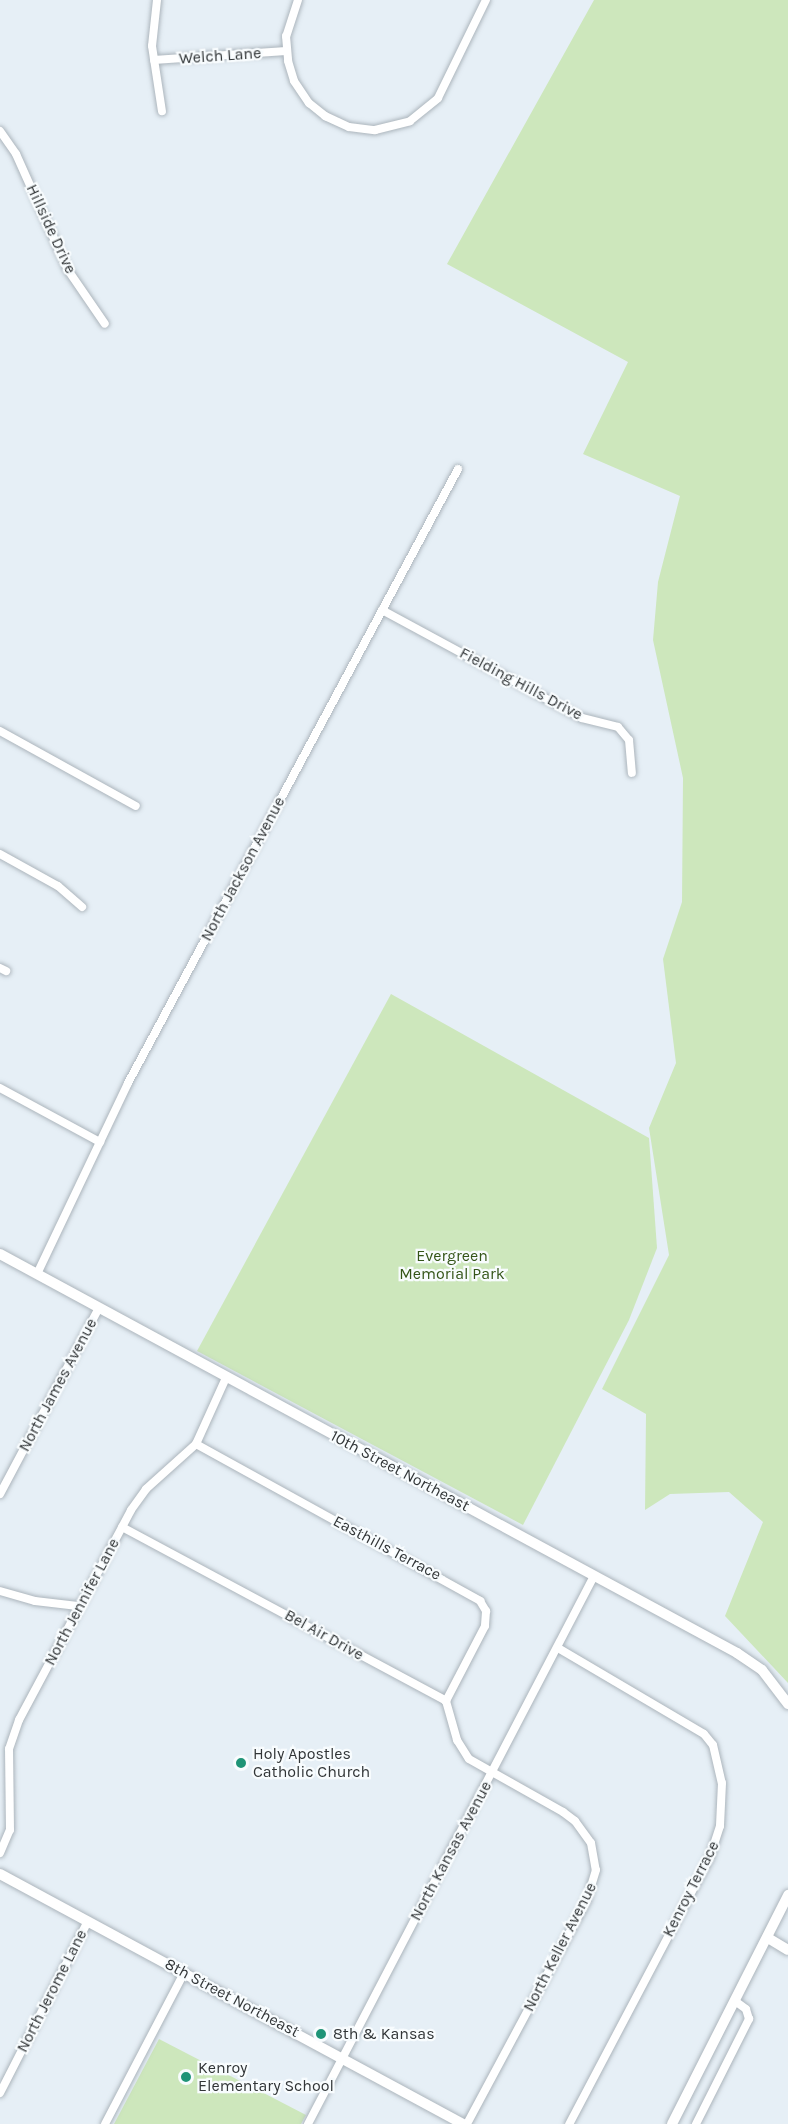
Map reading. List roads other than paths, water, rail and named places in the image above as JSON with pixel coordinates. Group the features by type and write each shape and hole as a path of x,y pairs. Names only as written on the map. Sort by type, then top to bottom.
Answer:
{"main road":[{"name":"10th Street Northeast","path":"0,1254 593,1578 737,1653 762,1670 788,1704"},
{"name":"8th Street Northeast","path":"0,1874 465,2124"},
{"path":"672,2124 788,1895"},
{"path":"768,1938 788,1950"}],"street":[{"path":"157,0 154,60 162,111"},
{"path":"298,0 289,22 286,51 294,81 317,110 349,127 385,129 410,121 438,98 486,0"},
{"name":"Welch Lane","path":"154,60 286,51"},
{"name":"Hillside Drive","path":"0,131 16,154 68,270 105,324"},
{"name":"North Jackson Avenue","path":"37,1274 128,1083 459,469"},
{"name":"Fielding Hills Drive","path":"382,610 582,718 618,727 629,740 632,773"},
{"path":"0,731 136,806"},
{"path":"0,854 58,886 82,907"},
{"path":"0,1088 100,1143"},
{"name":"North James Avenue","path":"0,1494 99,1308"},
{"name":"North Jennifer Lane","path":"0,1853 10,1825 8,1765 14,1735 78,1606 122,1527 142,1494 196,1444 226,1377"},
{"name":"Easthills Terrace","path":"196,1444 480,1601 486,1611 485,1626 446,1701"},
{"name":"Bel Air Drive","path":"122,1527 446,1701"},
{"name":"North Kansas Avenue","path":"308,2124 593,1578"},
{"path":"0,1591 35,1601 78,1606"},
{"name":"Kenroy Terrace","path":"558,1648 704,1734 713,1745 722,1783 720,1826 709,1859 569,2124"},
{"path":"446,1701 461,1749 492,1773"},
{"name":"North Keller Avenue","path":"465,2124 587,1900 596,1870 591,1843 576,1821 492,1773"},
{"name":"North Jerome Lane","path":"0,2093 88,1921"},
{"path":"105,2124 184,1972"},
{"path":"696,2124 749,2019 746,2009 735,2001"}],"place":[{"name":"Holy Apostles Catholic Church","path":"241,1763"},
{"name":"8th & Kansas","path":"321,2034"},
{"name":"Kenroy Elementary School","path":"186,2077"}],"park label":[{"name":"Evergreen Memorial Park","path":"452,1265"}]}
